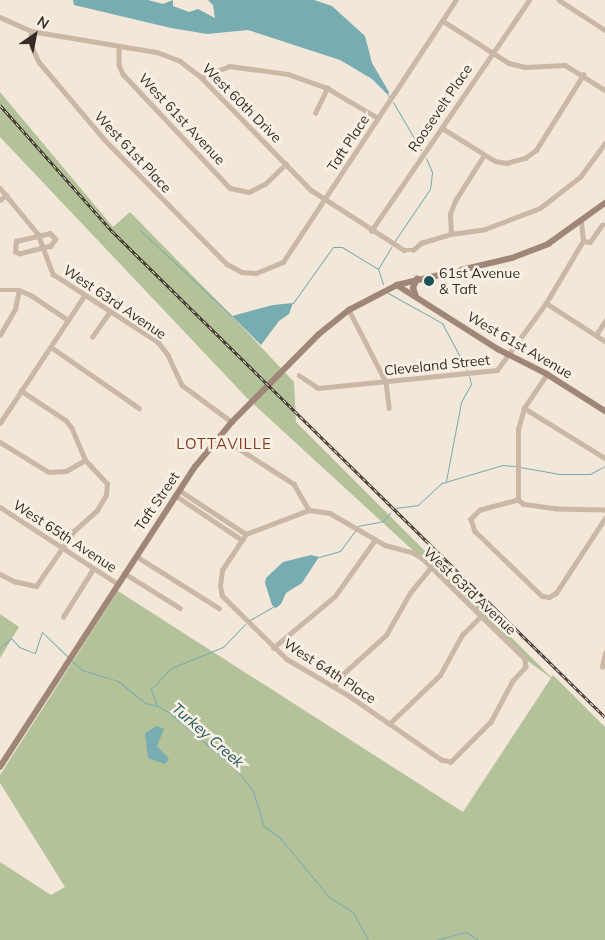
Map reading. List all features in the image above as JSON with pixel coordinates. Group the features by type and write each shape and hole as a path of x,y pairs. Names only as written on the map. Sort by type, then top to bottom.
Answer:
{"main road":[{"name":"Taft Street","path":"0,767 177,492 219,436 318,335 349,310 397,285 443,273 486,266 531,252 581,222 605,203"},
{"path":"416,297 413,288 417,279"},
{"name":"West 61st Avenue","path":"397,285 510,356 547,374 605,411"}],"street":[{"name":"Taft Place","path":"242,272 263,272 283,262 456,0"},
{"name":"Roosevelt Place","path":"371,231 442,128 491,52 529,0"},
{"path":"559,0 605,30"},
{"name":"West 60th Drive","path":"0,18 31,31 166,54 201,77 286,164 325,200 396,247 413,250 421,243 451,234"},
{"path":"443,21 491,52 517,65 558,64 583,75 605,90"},
{"name":"West 61st Place","path":"31,31 32,47 39,62 104,138 222,259 242,272"},
{"name":"West 61st Avenue","path":"120,46 121,70 146,101 230,188 249,192 265,184 286,164"},
{"path":"201,77 222,68 240,66 310,80 378,118"},
{"path":"442,128 484,155 506,163 525,158 536,150 583,75"},
{"path":"315,113 327,88"},
{"path":"484,155 455,201 450,214 451,234 486,229 540,208 580,177 605,143"},
{"name":"West 63rd Avenue","path":"0,188 38,234 53,274 84,296 158,342 168,355 182,385 232,422"},
{"path":"0,200 6,195"},
{"path":"581,222 583,241 590,242 602,226"},
{"path":"50,233 56,239 51,246 44,248 20,254 15,252 16,241 38,234 50,233"},
{"name":"Cleveland Street","path":"300,375 318,388 497,370 510,356 546,303 583,241"},
{"path":"0,290 19,290 68,320"},
{"path":"0,335 15,309 19,290"},
{"path":"0,424 84,296"},
{"path":"546,303 605,341"},
{"path":"349,310 386,382 389,408"},
{"path":"92,337 109,312"},
{"path":"596,335 605,321"},
{"path":"51,347 140,408"},
{"path":"518,500 520,488 518,429 524,408 547,374"},
{"path":"0,574 14,582 36,586 78,527 97,510 106,495 106,484 85,460 77,436 66,421 21,391"},
{"path":"524,408 605,458"},
{"path":"177,492 242,540 246,534 309,510 294,484 219,436"},
{"path":"0,442 49,472 66,471 85,460"},
{"path":"177,492 246,534"},
{"path":"518,500 523,504 557,510 605,510"},
{"path":"518,500 480,510 471,519 475,531 542,596 548,597 556,593 605,518"},
{"name":"West 65th Avenue","path":"0,507 118,584"},
{"name":"West 63rd Avenue","path":"309,510 330,513 344,519 375,540 412,552 431,567 527,663 513,681 491,722 451,762"},
{"name":"West 64th Place","path":"242,540 220,578 222,596 227,603 273,648 441,760 451,762"},
{"path":"273,648 335,596 375,540"},
{"path":"136,556 219,608"},
{"path":"334,687 343,674 386,635 410,593 431,567"},
{"path":"63,617 93,569"},
{"path":"124,574 180,608"},
{"path":"389,724 440,675 462,635 481,616"},
{"path":"602,667 605,653"}],"green space":[{"path":"0,92 113,227 130,212 232,316 294,382 296,422 551,677 553,675 605,727 605,940 0,940 0,862 51,895 65,887 0,783 0,775 118,591 463,812 551,678 525,659 431,567 247,398 0,137"},
{"path":"0,614 19,627 0,658"}],"water":[{"path":"73,0 148,0 163,4 173,0 173,6 189,12 198,9 215,18 213,5 208,0 314,0 332,6 365,36 372,63 389,92 388,95 372,79 340,60 248,30 207,34 171,28 74,5"},
{"path":"293,303 289,314 279,321 261,345 232,316 273,305"},
{"path":"311,555 319,557 302,583 286,593 281,604 276,608 272,605 265,583 266,578 283,562"},
{"path":"157,726 164,729 157,746 169,759 165,764 148,758 145,733"}],"waterway":[{"path":"393,102 421,150"},
{"path":"394,242 430,189 432,172 426,158"},
{"path":"140,230 232,316"},
{"path":"293,303 333,247 342,247 378,269"},
{"path":"383,284 378,269 391,247"},
{"path":"388,293 442,323 467,370"},
{"path":"446,481 461,402 471,384 469,376"},
{"path":"396,508 418,505 442,483 502,465 515,466"},
{"path":"520,467 558,474 590,474 605,466"},
{"path":"358,526 383,521 390,513"},
{"path":"319,557 340,551 355,531"},
{"path":"250,620 274,606"},
{"path":"157,705 151,689 171,668 223,647 245,624"},
{"name":"Turkey Creek","path":"0,648 11,638 19,647 35,653 42,632 69,658"},
{"name":"Turkey Creek","path":"72,661 82,670 118,681 145,703 158,706 171,714 235,768 253,791 264,826 281,839 329,897 353,912 368,940"},
{"name":"Turkey Creek","path":"436,940 466,932 479,940"}],"railway":[{"path":"0,105 112,231 605,717"}],"place":[{"name":"61st Avenue & Taft","path":"429,281"}],"district":[{"name":"LOTTAVILLE","path":"224,444"}]}
